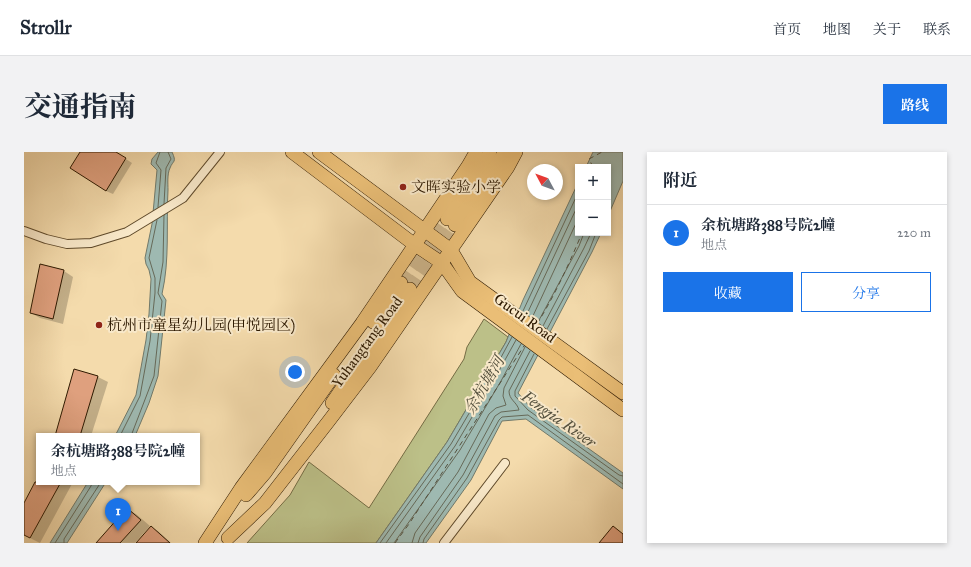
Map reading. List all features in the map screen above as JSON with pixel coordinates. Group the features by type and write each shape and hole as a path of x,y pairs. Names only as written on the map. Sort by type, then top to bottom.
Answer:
{"main road":[{"name":"Gucui Road","path":"292,152 415,245 442,263 466,286 593,388 623,410"},
{"name":"Gucui Road","path":"319,152 451,250 466,286 602,377 623,393"},
{"name":"Yuhangtang Road","path":"205,543 241,488 362,323 476,152"},
{"path":"490,152 474,178 451,222 505,152"},
{"name":"Yuhangtang Road","path":"226,540 265,503 370,367 508,167 516,152"},
{"name":"Yuhangtang Road","path":"205,543 265,473 405,286 322,417 226,540"}],"street":[{"path":"24,230 46,239 67,244 90,243 127,232 183,198 220,152"},
{"path":"444,543 505,463"}],"green space":[{"path":"484,319 508,337 506,342 447,442 376,543 247,543 290,495 309,462 369,508 464,359 467,347"}],"water":[{"path":"158,152 172,152 174,160 168,176 167,255 162,294 166,300 158,376 149,403 136,433 117,433 136,395 146,340 151,279 145,258 152,224 157,170 151,164 152,159"},
{"path":"593,152 623,152 623,181 611,209 611,164 587,164"},
{"name":"余杭塘河","path":"575,189 575,236 600,236 518,393 530,407 623,473 623,489 526,419 502,421 471,480 426,543 376,543 447,442 506,342 523,300"},
{"path":"86,485 104,485 67,543 50,543"}],"building":[{"path":"80,152 116,152 126,158 106,191 70,168"},
{"path":"40,264 64,270 53,319 30,313"},
{"path":"74,369 98,376 81,433 56,433"},
{"path":"35,482 36,485 59,485 30,538 24,535 24,503"},
{"path":"127,508 141,520 120,543 96,543"},
{"path":"151,526 170,543 136,543"},
{"path":"613,526 623,534 623,543 599,543"}],"ferry route":[{"path":"592,164 589,159 602,152"},
{"path":"537,324 550,302 581,236"},
{"path":"395,543 409,524 524,346"}],"tunnel":[{"path":"401,283 447,219"},
{"path":"410,289 455,225"}],"place":[{"name":"文晖实验小学","path":"403,187"},
{"name":"杭州市童星幼儿园(申悦园区)","path":"99,325"},
{"name":"余杭塘路388号院2幢","path":"118,531"}],"water label":[{"name":"Fengjia River","path":"559,419"}]}
